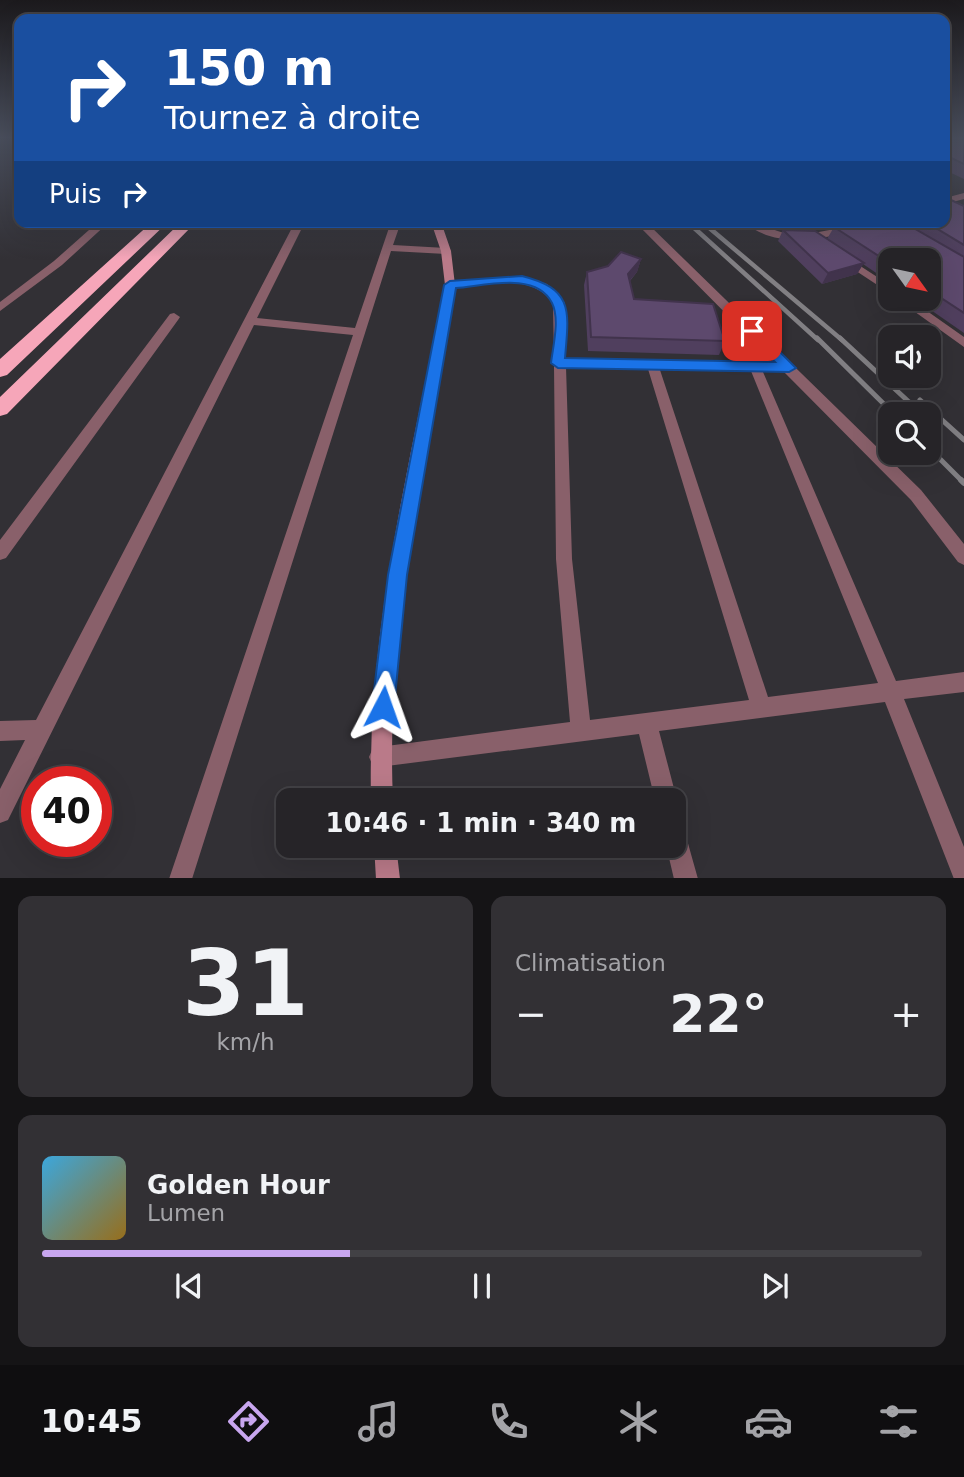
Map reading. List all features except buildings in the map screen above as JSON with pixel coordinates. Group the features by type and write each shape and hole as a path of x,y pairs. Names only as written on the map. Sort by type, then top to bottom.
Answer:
{"highway":[{"path":"0,370 154,228"},
{"path":"0,409 183,228"}],"street":[{"path":"0,308 97,228"},
{"path":"0,812 297,228"},
{"path":"180,878 394,228"},
{"path":"381,788 379,757 387,657 398,575 450,285 446,251 438,228"},
{"path":"646,228 916,495 964,557"},
{"path":"759,228 769,234 812,236 849,228"},
{"path":"812,236 823,244"},
{"path":"388,248 446,251"},
{"path":"835,252 878,282"},
{"path":"450,285 522,279 544,286 559,303 561,322 558,363 564,559 582,729"},
{"path":"920,312 964,343"},
{"path":"0,553 174,317"},
{"path":"252,321 361,331"},
{"path":"558,363 789,368"},
{"path":"653,366 761,707"},
{"path":"755,367 891,692 964,875"},
{"path":"379,757 964,682"},
{"path":"646,721 663,788"},
{"path":"0,731 41,730"},
{"path":"386,858 388,878"},
{"path":"681,858 686,878"}],"railway":[{"path":"694,228 818,340"},
{"path":"709,228 842,340"},
{"path":"817,338 882,402"},
{"path":"840,338 909,402"},
{"path":"920,400 964,440"},
{"path":"941,460 964,483"}],"route":[{"path":"383,707 398,575 450,285 522,279 544,286 553,293 559,303 561,322 558,363 789,368 752,331"}]}
